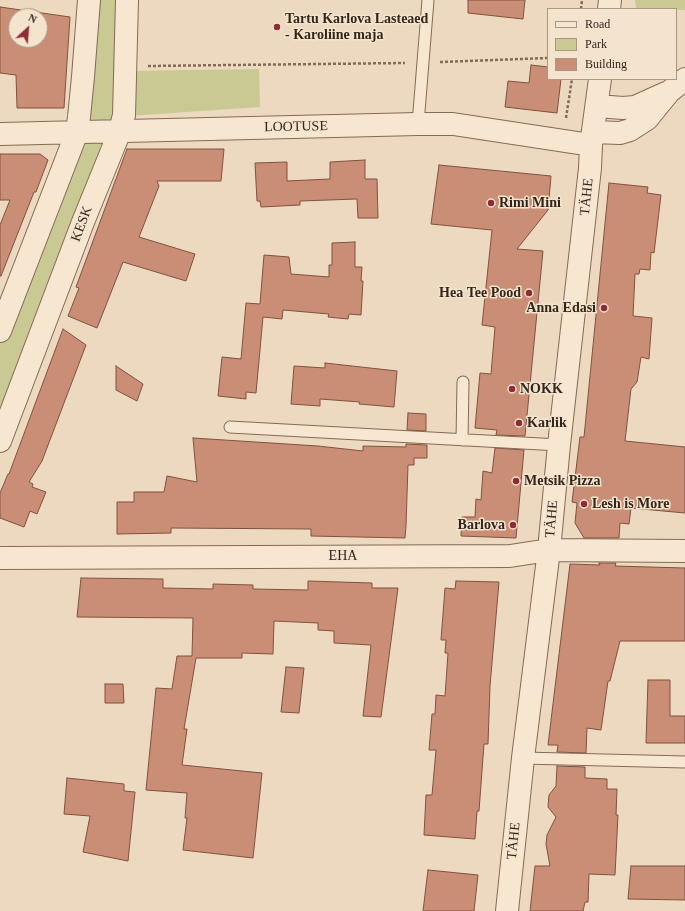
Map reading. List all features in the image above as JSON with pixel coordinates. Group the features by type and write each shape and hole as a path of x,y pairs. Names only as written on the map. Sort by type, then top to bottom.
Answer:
{"street":[{"path":"0,331 76,132 83,84 89,0"},
{"name":"KESK","path":"0,441 83,222 120,131 124,115 127,0"},
{"name":"TÄHE","path":"507,911 523,758 549,550 592,139 600,80"},
{"path":"597,106 623,108 635,107 677,86"},
{"name":"LOOTUSE","path":"0,134 453,124 592,139 630,130 647,119 677,86"},
{"name":"EHA","path":"0,558 510,556 549,550 685,550"}],"lane":[{"path":"418,124 428,0"},
{"path":"462,440 463,382"},
{"path":"230,427 559,445"},
{"path":"523,758 685,762"}],"path":[{"path":"125,77 133,77 133,67 424,62 547,58"}],"green space":[{"path":"89,0 129,0 128,71 259,69 260,107 128,116 0,441 0,331 77,132"},
{"path":"635,0 685,0 685,10 677,10 677,8 636,8"}],"building":[{"path":"468,0 525,0 523,19 468,13"},
{"path":"0,7 8,8 8,48 48,48 48,14 70,17 64,108 17,108 16,75 0,73"},
{"path":"531,65 547,67 547,80 561,80 557,113 505,107 508,81 529,83"},
{"path":"127,149 224,149 221,181 157,181 159,186 139,237 195,254 186,281 123,262 97,328 68,316 79,288 76,287"},
{"path":"0,154 40,154 48,160 1,276 0,225 10,200 0,200"},
{"path":"365,160 365,179 377,179 378,218 358,218 357,199 300,201 300,205 261,207 260,201 257,201 255,163 287,162 287,181 330,179 330,162"},
{"path":"439,165 551,176 548,210 517,249 543,251 525,436 496,435 497,430 475,428 480,373 491,374 495,327 482,325 492,230 431,224"},
{"path":"609,183 648,187 647,193 661,195 654,253 651,252 650,270 640,269 639,274 635,274 633,316 652,318 649,359 641,357 637,382 631,389 625,441 685,447 685,513 631,508 629,524 620,523 619,538 584,538 575,523 577,503 572,502 580,437 584,437"},
{"path":"355,242 355,267 362,267 361,281 363,281 361,315 349,314 348,319 328,317 329,314 283,310 282,319 263,317 256,393 246,392 246,399 218,396 222,357 241,359 246,303 260,304 264,255 289,257 291,274 329,277 329,265 332,265 332,243"},
{"path":"63,329 86,345 42,461 29,482 33,484 32,487 46,492 37,514 30,511 24,527 0,518 0,493 9,474"},
{"path":"325,363 397,371 394,407 359,404 360,402 320,399 320,406 291,404 294,366 325,368"},
{"path":"116,366 143,384 137,401 116,390"},
{"path":"408,413 426,414 426,431 407,430"},
{"path":"193,438 318,446 363,451 363,446 406,447 406,444 427,445 427,458 414,458 414,465 408,465 405,538 311,536 311,529 171,528 171,533 117,534 117,502 134,502 134,492 164,492 167,476 197,482"},
{"path":"495,448 524,450 516,538 461,536 462,517 475,517 476,499 481,500 483,471 492,473"},
{"path":"599,563 616,563 615,566 685,568 685,641 620,641 610,681 608,681 601,730 587,728 586,753 557,752 558,745 548,745 570,564 600,565"},
{"path":"81,578 163,579 163,588 213,589 213,584 253,585 253,589 308,590 308,581 372,583 372,588 398,588 381,717 363,716 371,645 334,643 334,631 318,630 318,623 274,621 273,654 242,653 242,658 196,658 184,729 187,729 182,765 262,773 253,858 183,850 187,818 185,818 187,793 146,790 156,688 172,689 177,656 192,656 193,618 77,617"},
{"path":"456,581 499,582 490,686 488,744 484,744 479,811 477,811 475,839 424,835 426,795 432,795 436,750 429,750 432,714 435,714 436,695 445,696 448,653 445,653 446,640 441,640 445,588 455,589"},
{"path":"286,667 304,668 299,713 281,712"},
{"path":"648,680 670,680 670,716 685,716 685,743 646,743"},
{"path":"105,684 123,684 124,703 105,703"},
{"path":"557,766 585,767 585,778 607,779 607,789 617,789 616,815 618,815 615,875 589,874 588,902 585,902 583,911 530,911 535,866 550,866 546,844 547,835 556,817 548,807 549,795 556,786"},
{"path":"67,778 124,784 124,791 135,792 128,861 83,852 90,816 64,814"},
{"path":"631,866 685,866 685,900 628,899"},
{"path":"428,870 478,875 474,911 423,911"}],"place":[{"name":"Tartu Karlova Lasteaed - Karoliine maja","path":"277,27"},
{"name":"Rimi Mini","path":"491,203"},
{"name":"Hea Tee Pood","path":"529,293"},
{"name":"Anna Edasi","path":"604,308"},
{"name":"NOKK","path":"512,389"},
{"name":"Karlik","path":"519,423"},
{"name":"Metsik Pizza","path":"516,481"},
{"name":"Lesh is More","path":"584,504"},
{"name":"Barlova","path":"513,525"}]}
